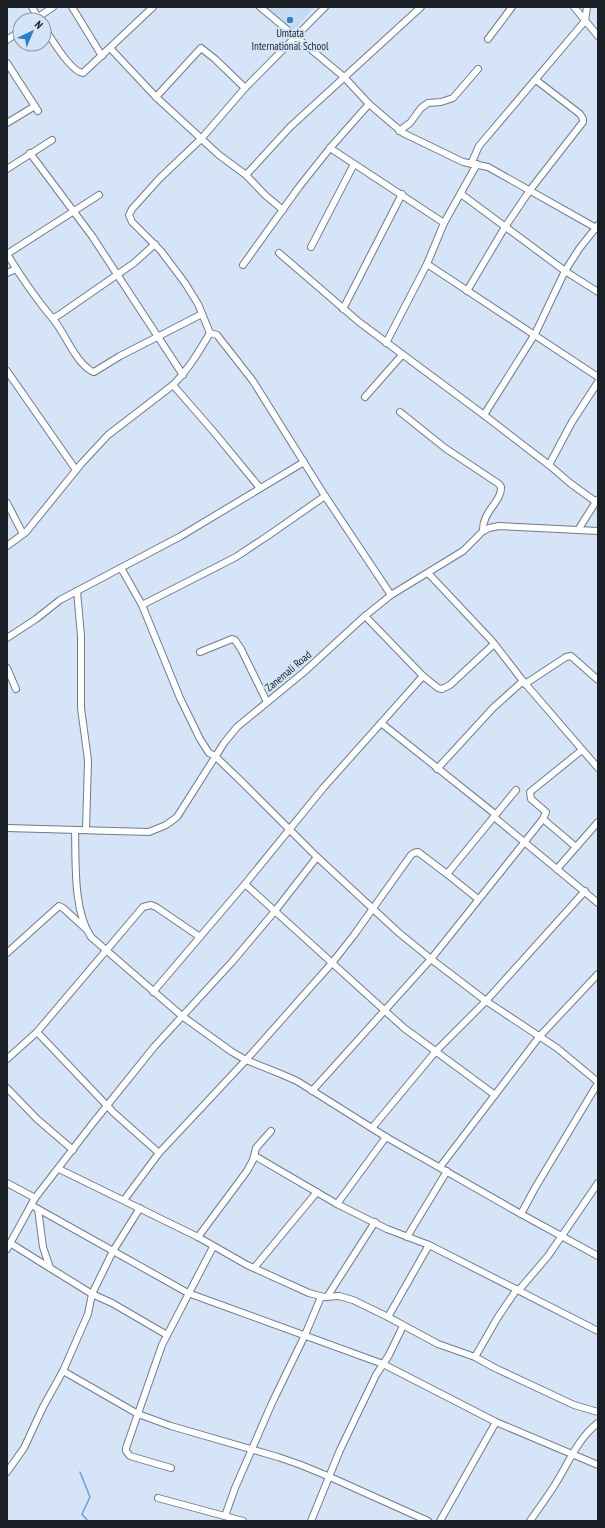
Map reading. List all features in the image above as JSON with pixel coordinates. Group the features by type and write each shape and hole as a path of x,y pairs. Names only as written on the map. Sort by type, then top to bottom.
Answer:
{"street":[{"path":"72,7 102,56"},
{"path":"52,39 60,51 79,72 83,73 153,7"},
{"path":"260,7 344,77 369,104 399,131 463,162 488,167 597,227 579,249 565,271 535,334 484,416"},
{"path":"325,7 245,88 201,139 160,178 129,215 132,222 155,244 185,282 198,304 210,332 217,335 253,382 325,496 391,595"},
{"path":"246,175 290,127 421,7"},
{"path":"488,39 512,7"},
{"path":"574,7 598,36"},
{"path":"386,342 427,264 444,223 461,194 480,146 586,21 587,7"},
{"path":"110,48 156,97 219,155 246,175 282,210"},
{"path":"156,97 201,48 245,88"},
{"path":"7,63 38,112"},
{"path":"399,131 410,123 421,108 428,103 441,102 453,98 478,69"},
{"path":"467,291 505,227 530,190 582,125 583,119 580,114 536,80"},
{"path":"243,265 299,187 330,148 369,104"},
{"path":"7,123 35,106"},
{"path":"7,169 52,140"},
{"path":"330,148 444,223"},
{"path":"30,153 74,211 183,375"},
{"path":"311,246 354,164"},
{"path":"343,309 402,194"},
{"path":"461,194 565,271 598,292"},
{"path":"99,195 7,254 81,362 94,372 120,356 202,314"},
{"path":"52,318 59,316 138,259 155,244"},
{"path":"279,252 343,309 549,465 570,483 597,500 578,530"},
{"path":"427,264 598,377"},
{"path":"7,273 16,268"},
{"path":"7,546 23,534 76,470 108,435 173,385 183,375 210,332"},
{"path":"365,397 402,355"},
{"path":"7,371 76,470"},
{"path":"549,465 572,422 598,382"},
{"path":"173,385 260,488"},
{"path":"400,412 445,448 502,487 500,496 485,518 483,523 483,531 499,526 598,531"},
{"path":"7,638 36,619 60,600 181,536 304,462"},
{"path":"142,605 236,557 325,496"},
{"path":"7,503 23,534"},
{"name":"Zanemali Road","path":"7,828 149,832 166,825 176,817 215,756 238,727 304,672 365,616 391,595 463,552 483,531"},
{"path":"121,568 142,605 180,698 204,747 209,753 215,756 317,857 373,909 431,959 486,1001 571,1059 598,1083 521,1214"},
{"path":"428,573 494,644 524,682 598,768"},
{"path":"77,591 81,636 81,708 88,760 86,830"},
{"path":"365,616 423,676 438,688 446,688 450,685 494,644"},
{"path":"200,652 232,639 235,640 241,649 267,702"},
{"path":"437,768 493,708 524,682 566,657 571,656 598,680"},
{"path":"7,668 16,689"},
{"path":"153,992 245,884 324,787 423,676"},
{"path":"381,723 494,815 598,903"},
{"path":"312,1091 431,959 543,819 546,812 531,799 530,792 582,750"},
{"path":"447,874 516,790"},
{"path":"543,819 576,847"},
{"path":"557,869 598,822"},
{"path":"75,830 79,909 85,928"},
{"path":"124,1200 158,1153 246,1060 332,962 414,853 418,852 478,899"},
{"path":"167,1335 112,1303 92,1294 50,1268 8,1246 35,1198 154,1047 232,962 275,911 317,857"},
{"path":"245,884 404,1028 495,1096"},
{"path":"372,1128 436,1052 486,1001 585,891"},
{"path":"7,1059 37,1032 148,905 156,907 200,937"},
{"path":"7,951 59,906 63,908 85,928 91,937 108,950 153,992 182,1016 232,1052 246,1060 282,1074 386,1137 598,1256"},
{"path":"440,1167 540,1037 598,974"},
{"path":"37,1032 108,1106 158,1153"},
{"path":"7,1088 37,1119 73,1150"},
{"path":"198,1237 247,1171 255,1156 256,1148 271,1131"},
{"path":"337,1204 386,1137"},
{"path":"255,1156 337,1204 407,1237 429,1245 598,1331"},
{"path":"59,1169 198,1237 254,1268 309,1293 324,1297 339,1296 353,1300 438,1344 475,1358 574,1405 598,1412"},
{"path":"407,1237 447,1171"},
{"path":"7,1183 35,1198"},
{"path":"475,1358 498,1317 518,1290 548,1256 598,1183"},
{"path":"254,1268 317,1192"},
{"path":"31,1205 188,1293 383,1364 496,1422 598,1464"},
{"path":"7,1472 20,1453 43,1407 63,1372 88,1314 92,1294 113,1251 140,1208"},
{"path":"38,1209 43,1247 50,1268"},
{"path":"225,1516 235,1488 284,1376 324,1297 374,1222"},
{"path":"388,1317 429,1245"},
{"path":"171,1468 132,1457 126,1451 126,1448 167,1335 214,1246"},
{"path":"311,1521 343,1444 403,1326"},
{"path":"63,1372 138,1414 171,1426 252,1449 301,1465 330,1476 428,1521"},
{"path":"440,1521 496,1422"},
{"path":"530,1521 550,1493 581,1440 598,1422"},
{"path":"158,1498 244,1521"}],"shaded area":[{"name":"Umtata International School","path":"264,7 314,7 292,32"}],"waterway":[{"path":"80,1472 90,1497 82,1514 88,1521"}],"place":[{"name":"Umtata International School","path":"290,20"}]}
